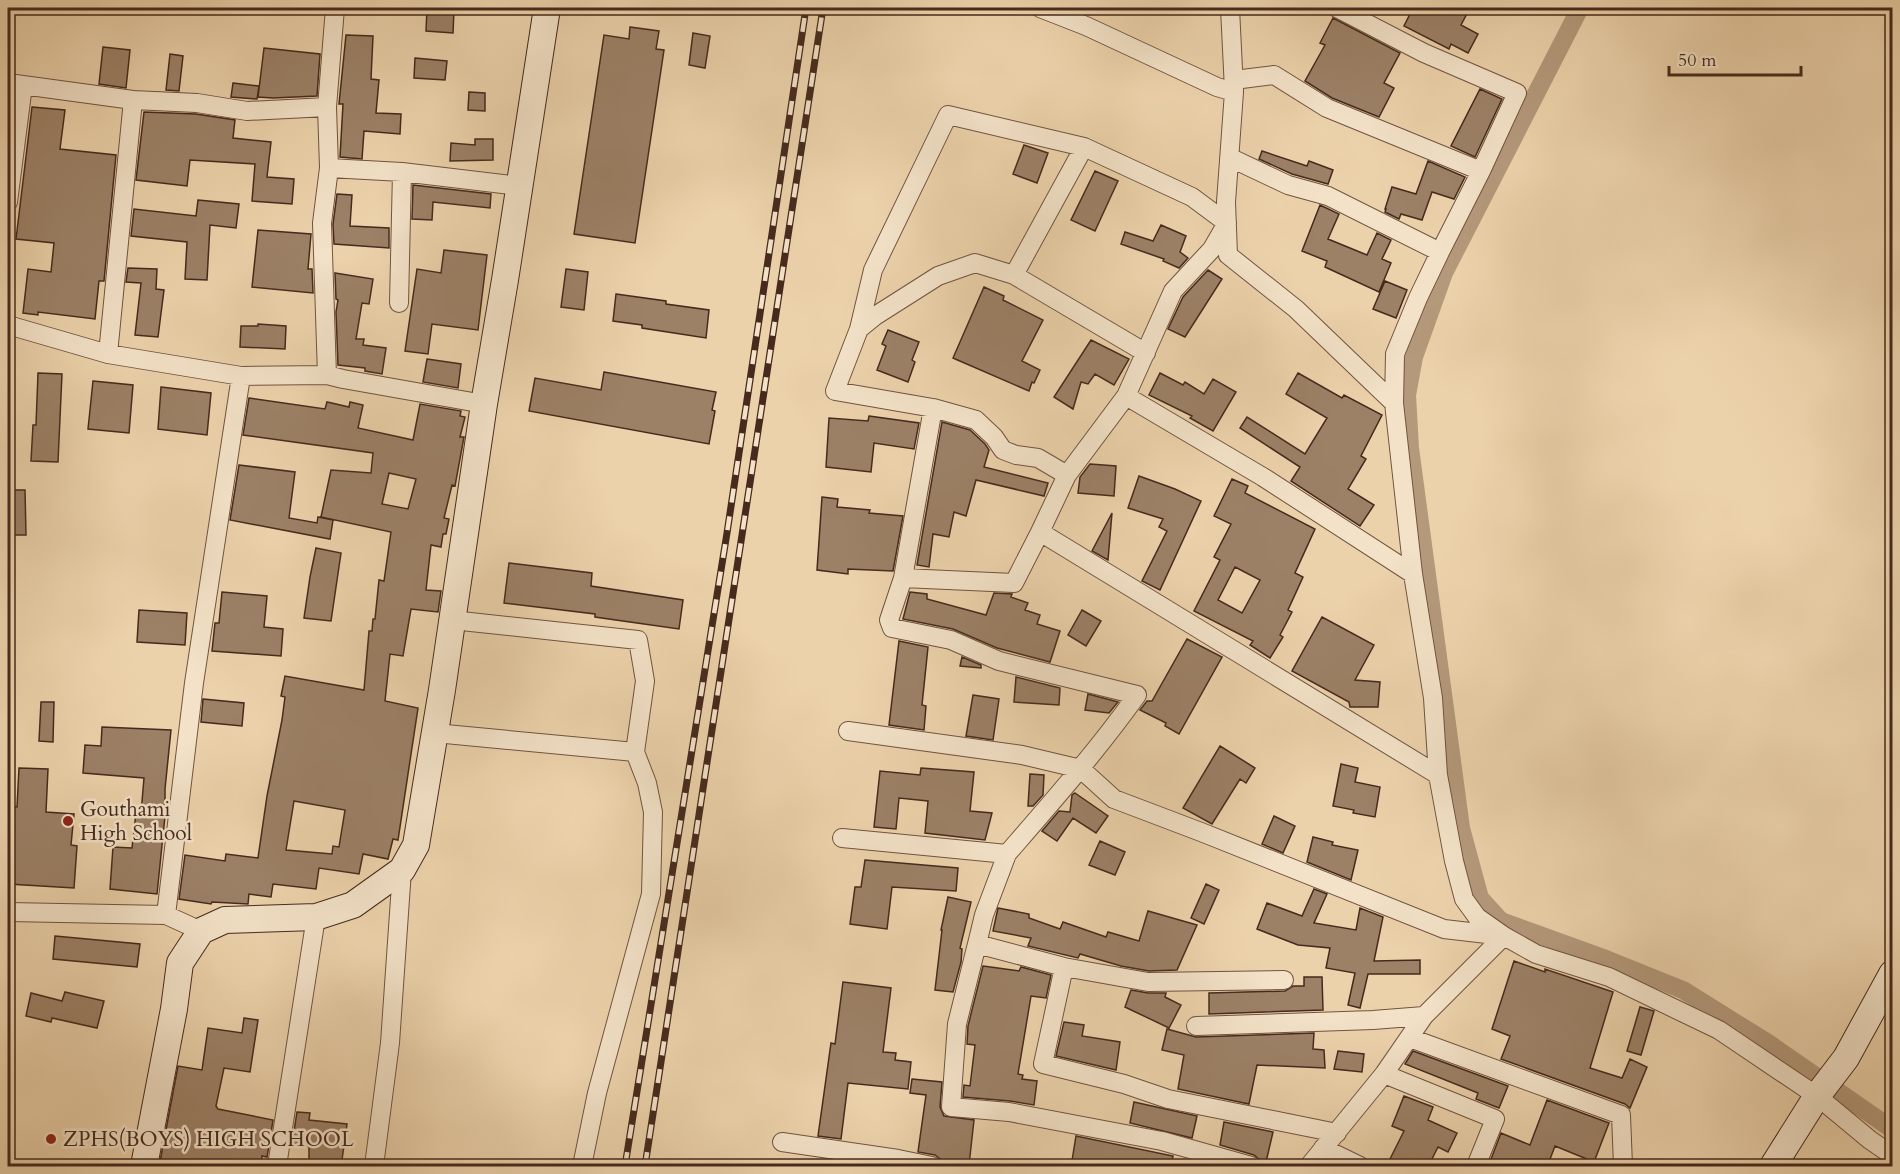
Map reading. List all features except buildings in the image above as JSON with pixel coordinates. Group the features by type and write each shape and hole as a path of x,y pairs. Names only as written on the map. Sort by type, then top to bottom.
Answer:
{"main road":[{"path":"144,1167 174,1009 180,963 201,931 225,920 316,917 353,905 402,870 416,845 547,8"},
{"path":"1773,1167 1821,1091 1846,1058 1893,974"}],"street":[{"path":"327,375 322,223 329,168 327,107 335,8"},
{"path":"1040,8 1086,26 1217,87 1234,86 1274,75 1327,108 1481,171"},
{"path":"1230,8 1234,86 1231,158 1226,202 1228,255 1296,309 1394,403"},
{"path":"1337,8 1424,53 1517,93 1418,298 1395,354 1394,403 1413,573 1433,698 1438,775 1454,861 1464,899 1477,917 1536,954 1609,977 1719,1030 1821,1091 1870,1140 1893,1155"},
{"path":"8,202 15,84 133,100 197,103 247,111 327,107"},
{"path":"108,354 133,100"},
{"path":"1067,475 1038,459 1003,450 994,437 976,420 933,408 835,391 859,329 873,270 948,115 1084,147 1192,196 1227,223"},
{"path":"1014,275 1084,147"},
{"path":"1231,158 1288,185 1336,199 1440,252"},
{"path":"329,168 402,171 520,186"},
{"path":"399,303 402,171"},
{"path":"903,578 1014,583 1067,475 1126,396 1173,291 1212,249 1227,223"},
{"path":"859,329 875,316 938,276 975,263 1014,275 1146,352"},
{"path":"8,325 108,354 241,376 327,375 484,404"},
{"path":"166,915 194,683 241,376"},
{"path":"1126,396 1263,477 1413,573"},
{"path":"933,408 903,578 889,620 892,628 951,640 999,661 1137,696 1081,769 1007,854 984,915 957,1024 951,1107 1009,1113 1162,1141 1251,1167"},
{"path":"1040,532 1438,775"},
{"path":"452,620 638,640 645,681 635,752 647,783 652,812 651,894 597,1093 582,1167"},
{"path":"848,731 1022,755 1081,769 1114,800 1201,832 1444,929 1504,936"},
{"path":"435,733 635,752"},
{"path":"842,838 1007,854"},
{"path":"374,1167 390,1042 402,870"},
{"path":"8,912 166,915 201,931"},
{"path":"277,1167 316,917"},
{"path":"1309,1167 1384,1074 1424,1016 1504,936"},
{"path":"976,944 1064,967 1148,982 1284,980"},
{"path":"1064,967 1043,1064 1124,1084 1168,1099 1337,1132"},
{"path":"1196,1026 1424,1016"},
{"path":"1410,1038 1621,1115 1623,1167"},
{"path":"1384,1074 1495,1119 1476,1167"},
{"path":"782,1142 898,1159 932,1167"},
{"path":"1323,1148 1360,1167"}],"waterway":[{"path":"1580,8 1444,273 1414,357 1407,395 1410,448 1461,828 1480,898 1501,921 1683,990 1768,1043 1892,1129"}],"railway":[{"path":"625,1166 727,533 806,8"},
{"path":"645,1166 823,8"}],"place":[{"name":"Gouthami High School","path":"68,821"},
{"name":"ZPHS(BOYS) HIGH SCHOOL","path":"51,1139"}]}
